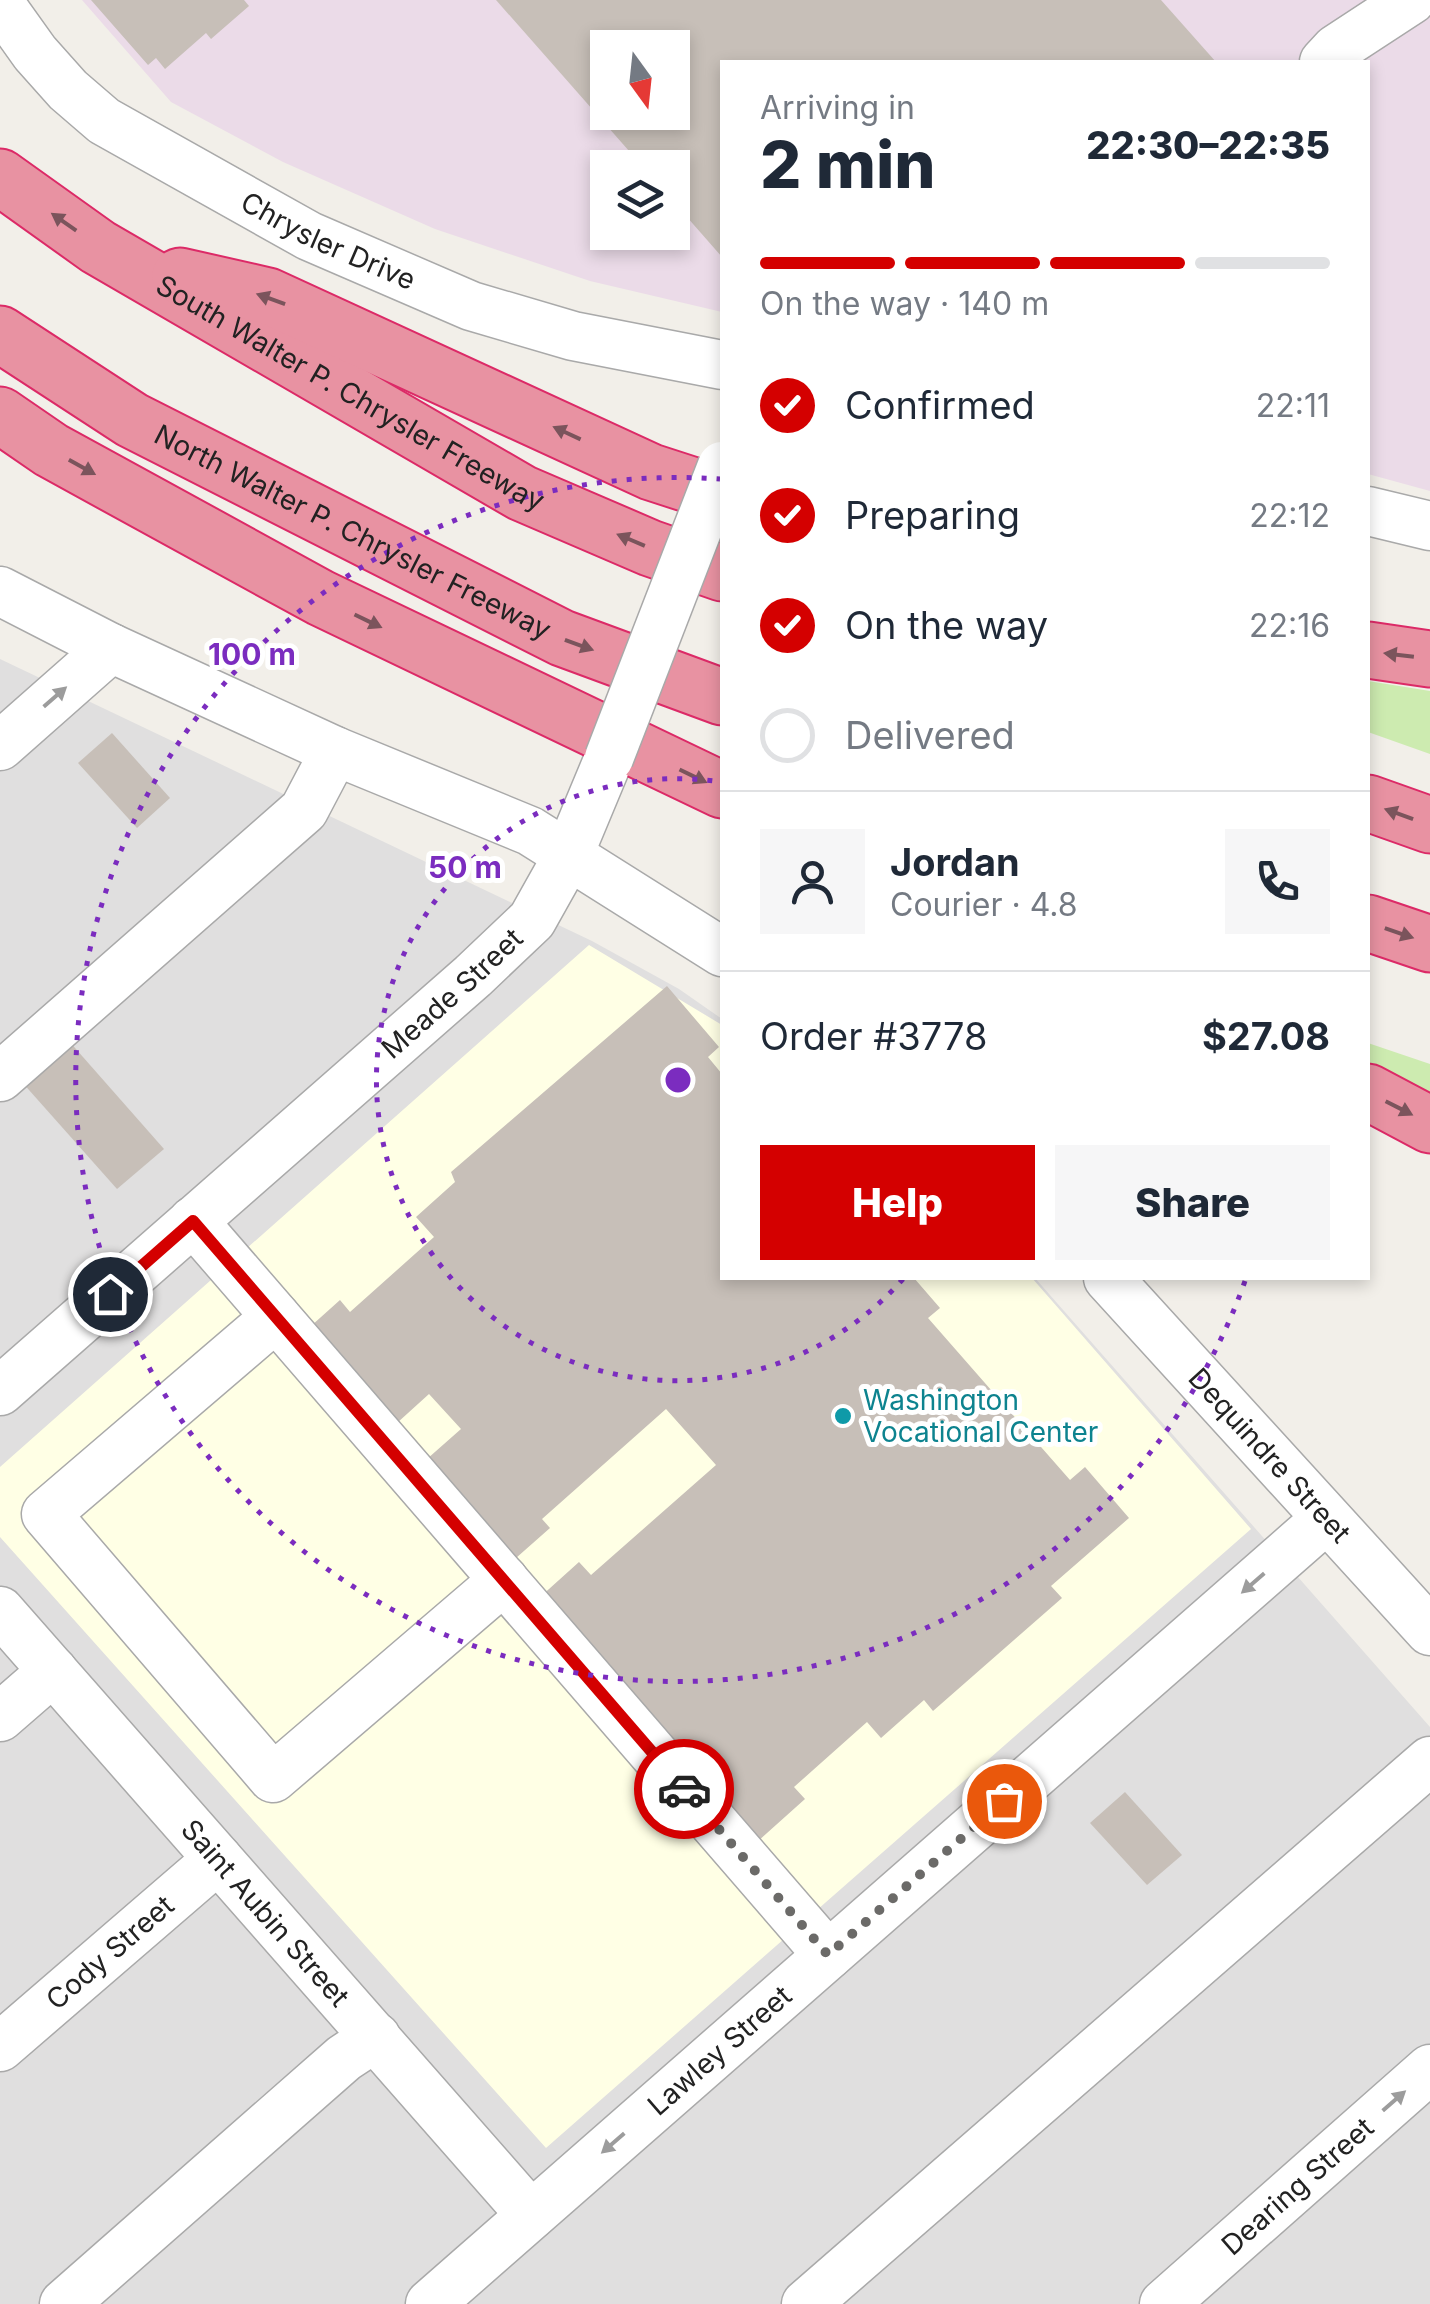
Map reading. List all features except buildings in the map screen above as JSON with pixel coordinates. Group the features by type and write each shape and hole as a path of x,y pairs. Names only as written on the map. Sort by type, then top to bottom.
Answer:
{"highway":[{"name":"South Walter P. Chrysler Freeway","path":"0,177 130,266 522,492 650,548 720,573"},
{"path":"130,266 268,296 651,472 720,494"},
{"name":"North Walter P. Chrysler Freeway","path":"0,334 132,420 562,638 720,697"},
{"path":"0,414 51,450 320,598 720,789"},
{"path":"1370,650 1430,659"},
{"path":"1370,803 1430,825"},
{"path":"1370,924 1430,944"},
{"path":"1370,1093 1430,1125"}],"street":[{"path":"1326,60 1336,49 1410,0"},
{"name":"Chrysler Drive","path":"0,4 46,66 104,122 309,236 471,306 573,336 720,365"},
{"name":"Meade Street","path":"0,1391 532,920 569,854 720,471"},
{"path":"1370,512 1430,526"},
{"path":"0,591 110,648 335,751 494,814 569,854 720,951"},
{"path":"0,746 110,648"},
{"path":"0,1076 304,810 335,751"},
{"path":"193,1221 828,1955"},
{"name":"Dequindre Street","path":"1115,1286 1430,1631"},
{"path":"276,1317 46,1514 273,1778 504,1580"},
{"name":"Lawley Street","path":"430,2304 1326,1519"},
{"name":"Saint Aubin Street","path":"0,1611 531,2215"},
{"path":"0,1717 53,1671"},
{"path":"806,2304 1430,1761"},
{"name":"Cody Street","path":"0,2047 218,1859"},
{"path":"64,2304 344,2058 376,2037"},
{"name":"Dearing Street","path":"1164,2304 1430,2069"}],"shaded area":[{"path":"82,0 1430,0 1430,491 1370,475 1370,60 720,60 720,312 590,281 435,229 283,162 171,102"},
{"path":"0,659 592,941 679,989 720,1018 720,1280 1037,1280 1430,1727 1430,2304 0,2304"},
{"path":"589,945 720,1024 720,1280 1034,1280 1251,1529 546,2148 0,1537 0,1467"}],"green space":[{"path":"1370,681 1430,691 1430,754 1370,733"},
{"path":"1370,1044 1430,1064 1430,1115 1370,1083"}],"way so far":[{"path":"684,1789 828,1955 1004,1801"}],"place":[{"name":"Washington Vocational Center","path":"843,1416"}],"route":[{"path":"110,1294 193,1221 684,1789"}]}
